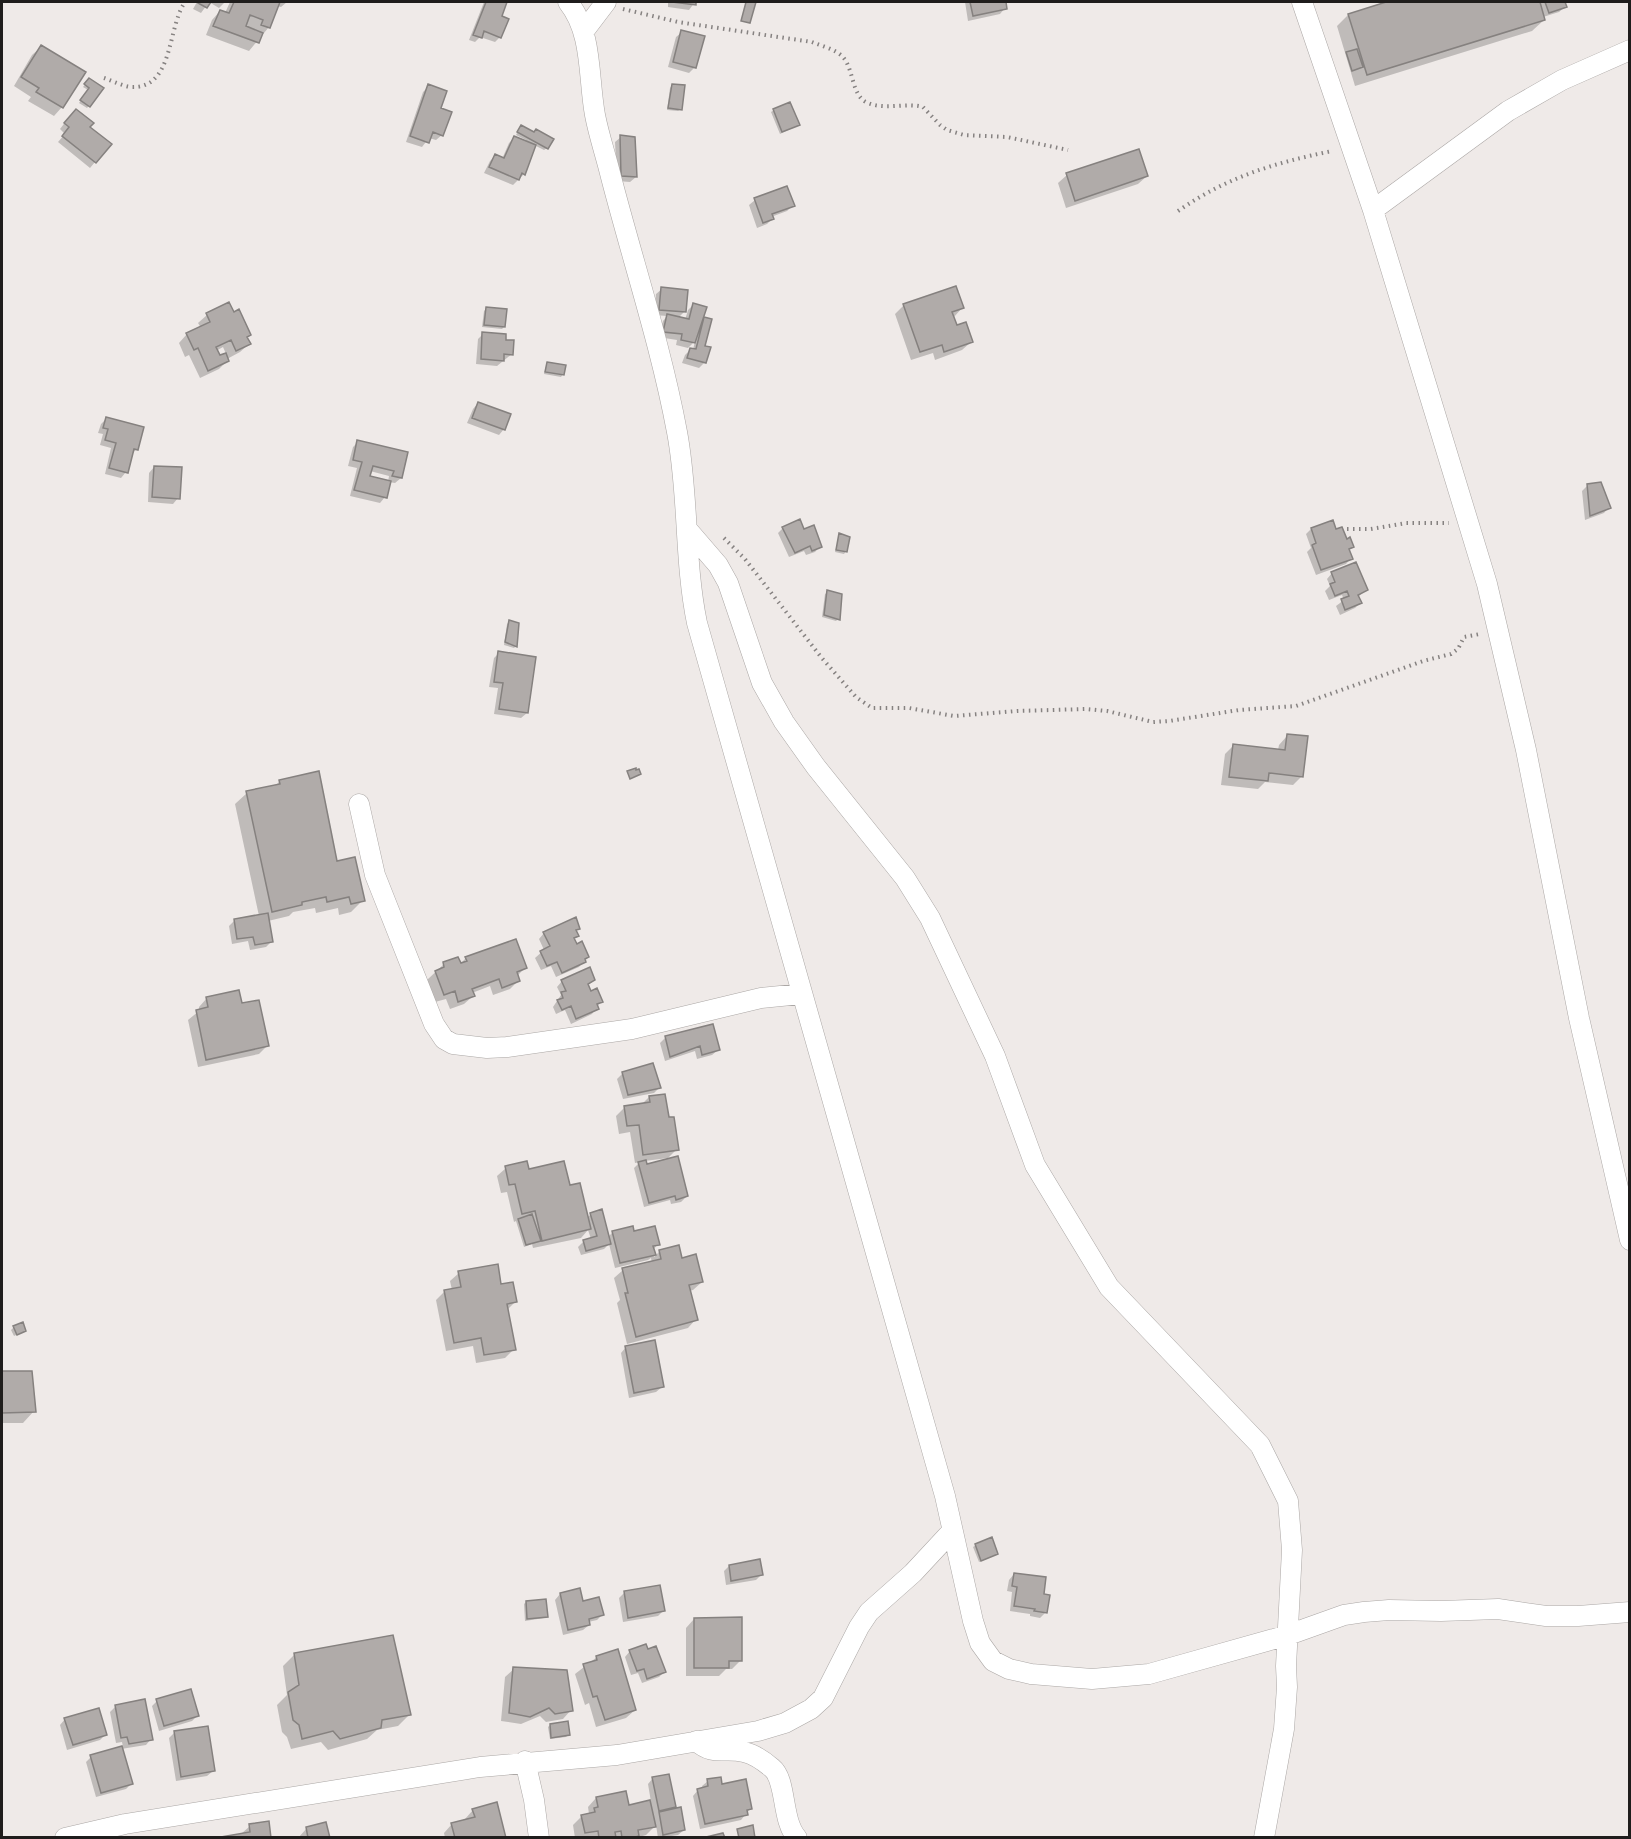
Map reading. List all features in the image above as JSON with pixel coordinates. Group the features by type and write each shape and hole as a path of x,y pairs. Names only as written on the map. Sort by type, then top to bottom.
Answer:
{"street":[{"path":"568,2 576,11 584,31 595,115 660,357 677,432 692,595 697,623 945,1496 980,1643 993,1661 1009,1669 1031,1674 1092,1679 1149,1674 1288,1635 1344,1615 1389,1610 1498,1610 1546,1616 1629,1612"},
{"path":"1302,2 1373,210 1487,584 1526,750 1579,1018 1629,1240"},
{"path":"584,31 606,3"},
{"path":"1373,210 1508,111 1562,80 1629,50"},
{"path":"687,529 718,565 728,582 762,683 784,722 905,878 930,918 995,1056 1035,1165 1109,1287 1260,1445 1288,1501 1292,1550 1284,1729 1264,1838"},
{"path":"359,804 375,875 384,903 434,1024 444,1039 453,1044 486,1048 527,1045 632,1029 761,998 801,994"},
{"path":"65,1838 125,1824 232,1806 525,1761 617,1755 758,1731 785,1723 811,1709 823,1698 859,1626 869,1612 913,1573 952,1530"},
{"path":"696,1741 711,1751 748,1753 772,1768 781,1784 782,1797 791,1828 797,1838"},
{"path":"525,1761 534,1800 539,1838"}],"path":[{"path":"104,78 124,86 141,87 153,82 160,75 165,63 173,27 185,2"},
{"path":"606,3 678,22 812,42 837,52 843,57 858,93 868,103 884,106 923,107 947,130 964,135 1007,137 1068,150"},
{"path":"1178,211 1204,193 1271,165 1351,146"},
{"path":"1347,529 1371,529 1406,522 1446,524 1467,519"},
{"path":"719,533 745,559 828,665 856,697 872,708 909,708 954,716 1086,709 1161,722 1239,710 1296,706 1423,661 1451,654 1458,649 1462,639 1469,635 1498,632"}],"building":[{"path":"198,2 211,2 207,8"},
{"path":"234,2 280,2 270,28 261,25 263,20 250,15 246,26 263,33 259,43 213,26 220,10 229,13"},
{"path":"486,2 507,2 502,16 509,19 501,38 484,31 482,38 473,35"},
{"path":"672,2 696,2 696,5"},
{"path":"746,2 756,2 750,23 741,21"},
{"path":"970,2 1006,2 1007,9 973,16"},
{"path":"1386,2 1540,2 1545,20 1367,75 1348,14"},
{"path":"1545,2 1565,2 1567,7 1549,13"},
{"path":"681,30 705,36 696,68 673,62"},
{"path":"41,45 86,72 63,108 36,92 39,88 21,77"},
{"path":"1357,49 1363,67 1352,71 1346,52"},
{"path":"89,78 104,88 90,107 80,100 89,88 84,84"},
{"path":"428,84 447,91 441,108 452,112 443,136 433,132 429,143 410,136"},
{"path":"672,84 685,85 682,110 668,108"},
{"path":"790,102 800,125 782,132 773,109"},
{"path":"76,109 94,123 90,127 112,144 96,163 62,136 69,127 64,123"},
{"path":"521,125 534,132 536,129 554,139 548,149 517,132"},
{"path":"620,135 635,137 637,177 621,176"},
{"path":"514,136 536,145 525,175 522,173 519,180 489,167 495,154 504,158"},
{"path":"1139,149 1148,176 1075,201 1066,173"},
{"path":"787,186 795,206 772,214 774,219 763,223 754,198"},
{"path":"956,286 964,308 952,312 957,325 966,322 973,342 944,352 942,345 920,352 903,304"},
{"path":"661,287 688,290 686,312 659,310"},
{"path":"229,302 234,312 239,309 251,335 247,337 251,344 236,351 231,340 216,347 220,355 226,353 229,361 208,371 198,348 194,350 186,333 210,322 206,313"},
{"path":"693,303 707,307 695,343 681,340 682,334 663,332 667,314 689,319"},
{"path":"486,307 507,309 505,327 484,325"},
{"path":"704,317 712,319 705,346 711,347 706,363 687,358 690,348 696,349"},
{"path":"482,332 506,334 506,340 514,340 513,355 504,354 504,361 481,359"},
{"path":"547,362 566,365 564,375 545,372"},
{"path":"478,402 511,414 505,430 472,418"},
{"path":"106,417 144,427 138,450 134,449 128,473 109,468 116,443 105,440 108,429 103,428"},
{"path":"357,440 408,452 402,478 392,476 394,471 373,466 370,476 391,481 387,498 354,490 362,462 353,460"},
{"path":"154,466 182,467 180,499 152,497"},
{"path":"1601,482 1611,508 1590,516 1587,484"},
{"path":"800,519 804,529 814,525 822,547 812,551 810,546 795,553 782,527"},
{"path":"1333,520 1336,529 1342,527 1347,539 1350,537 1354,547 1349,549 1353,559 1321,570 1312,545 1316,543 1311,528"},
{"path":"839,533 850,537 847,552 836,550"},
{"path":"1356,562 1368,590 1358,595 1362,603 1345,610 1341,599 1349,596 1347,591 1335,596 1330,584 1335,582 1331,572"},
{"path":"827,590 842,594 840,620 824,615"},
{"path":"509,620 519,623 517,647 505,642"},
{"path":"498,651 536,657 528,713 499,709 503,683 494,682"},
{"path":"1287,734 1308,736 1303,777 1269,773 1268,781 1229,777 1233,744 1285,750"},
{"path":"636,768 641,774 630,779 627,771"},
{"path":"319,771 337,861 355,857 365,901 351,904 349,897 327,902 326,897 272,912 246,791 280,784 279,780"},
{"path":"268,913 273,942 255,945 253,937 237,939 234,919"},
{"path":"576,917 580,929 576,930 579,936 574,938 577,944 582,941 589,957 585,959 586,962 562,973 557,962 547,966 540,951 550,946 543,932"},
{"path":"516,939 527,968 517,972 520,981 502,988 499,979 472,989 475,996 458,1002 455,991 444,995 435,971 444,967 443,962 458,957 461,963 467,961 465,957"},
{"path":"590,967 595,980 588,984 591,991 597,988 603,1002 597,1004 599,1009 576,1019 571,1006 562,1010 557,1000 563,998 561,992 566,991 561,980"},
{"path":"239,990 242,1003 259,1000 269,1046 206,1060 196,1010 208,1007 206,997"},
{"path":"713,1024 720,1050 702,1055 700,1046 670,1057 665,1036"},
{"path":"653,1063 661,1088 628,1095 622,1072"},
{"path":"665,1094 669,1117 674,1117 679,1150 643,1155 639,1125 627,1126 624,1106 650,1102 649,1096"},
{"path":"678,1156 688,1196 676,1200 675,1196 649,1203 638,1162 646,1160 647,1164"},
{"path":"527,1161 529,1169 564,1161 570,1185 580,1183 591,1229 542,1241 535,1211 522,1214 515,1184 509,1185 505,1166"},
{"path":"602,1209 611,1244 586,1251 583,1240 597,1236 590,1213"},
{"path":"532,1214 541,1241 526,1245 518,1219"},
{"path":"633,1226 634,1231 655,1226 660,1245 653,1246 656,1255 620,1263 612,1231"},
{"path":"679,1245 682,1258 696,1254 703,1282 689,1285 698,1320 636,1337 625,1293 628,1293 622,1268 661,1259 659,1250"},
{"path":"498,1264 501,1284 513,1282 517,1302 507,1304 516,1350 484,1355 481,1338 454,1343 444,1290 461,1287 458,1271"},
{"path":"23,1322 26,1331 17,1335 13,1326"},
{"path":"655,1340 664,1387 634,1393 625,1346"},
{"path":"2,1371 32,1371 36,1412 2,1413"},
{"path":"992,1537 998,1554 981,1561 975,1544"},
{"path":"760,1559 763,1575 731,1581 729,1565"},
{"path":"1014,1573 1046,1577 1044,1594 1050,1595 1047,1613 1014,1606 1017,1587 1012,1586"},
{"path":"660,1585 665,1611 628,1618 624,1591"},
{"path":"580,1588 583,1601 599,1597 604,1615 589,1619 590,1625 568,1630 560,1593"},
{"path":"546,1599 548,1617 527,1619 526,1601"},
{"path":"742,1617 742,1661 729,1661 729,1668 694,1668 694,1618"},
{"path":"393,1635 411,1715 382,1720 381,1728 340,1739 333,1731 302,1739 299,1725 293,1720 288,1692 299,1685 294,1653"},
{"path":"646,1644 648,1649 656,1646 666,1672 647,1679 644,1669 637,1671 629,1650"},
{"path":"618,1649 636,1710 605,1720 597,1696 593,1697 583,1664 597,1660 596,1656"},
{"path":"513,1667 567,1670 573,1711 555,1714 549,1708 530,1717 509,1713"},
{"path":"191,1689 199,1716 164,1726 156,1699"},
{"path":"145,1699 153,1740 129,1744 127,1737 121,1738 115,1705"},
{"path":"99,1708 107,1735 73,1745 64,1718"},
{"path":"568,1721 570,1735 551,1738 550,1724"},
{"path":"208,1726 215,1771 181,1777 174,1731"},
{"path":"122,1746 133,1784 101,1793 90,1755"},
{"path":"669,1774 676,1807 659,1811 652,1777"},
{"path":"721,1777 722,1784 746,1779 752,1809 747,1810 748,1815 705,1824 697,1789 708,1786 707,1779"},
{"path":"626,1791 629,1805 650,1800 656,1827 638,1830 639,1836 632,1838 622,1838 621,1831 615,1832 616,1838 599,1838 598,1831 585,1833 581,1815 595,1812 594,1808 598,1807 596,1797"},
{"path":"497,1802 506,1838 455,1838 451,1823 475,1817 472,1809"},
{"path":"681,1807 685,1830 663,1835 659,1812"},
{"path":"269,1821 271,1838 215,1838 250,1832 249,1824"},
{"path":"326,1822 330,1838 308,1838 306,1827"},
{"path":"753,1825 755,1838 739,1838 737,1829"},
{"path":"723,1833 725,1838 702,1838"}]}
